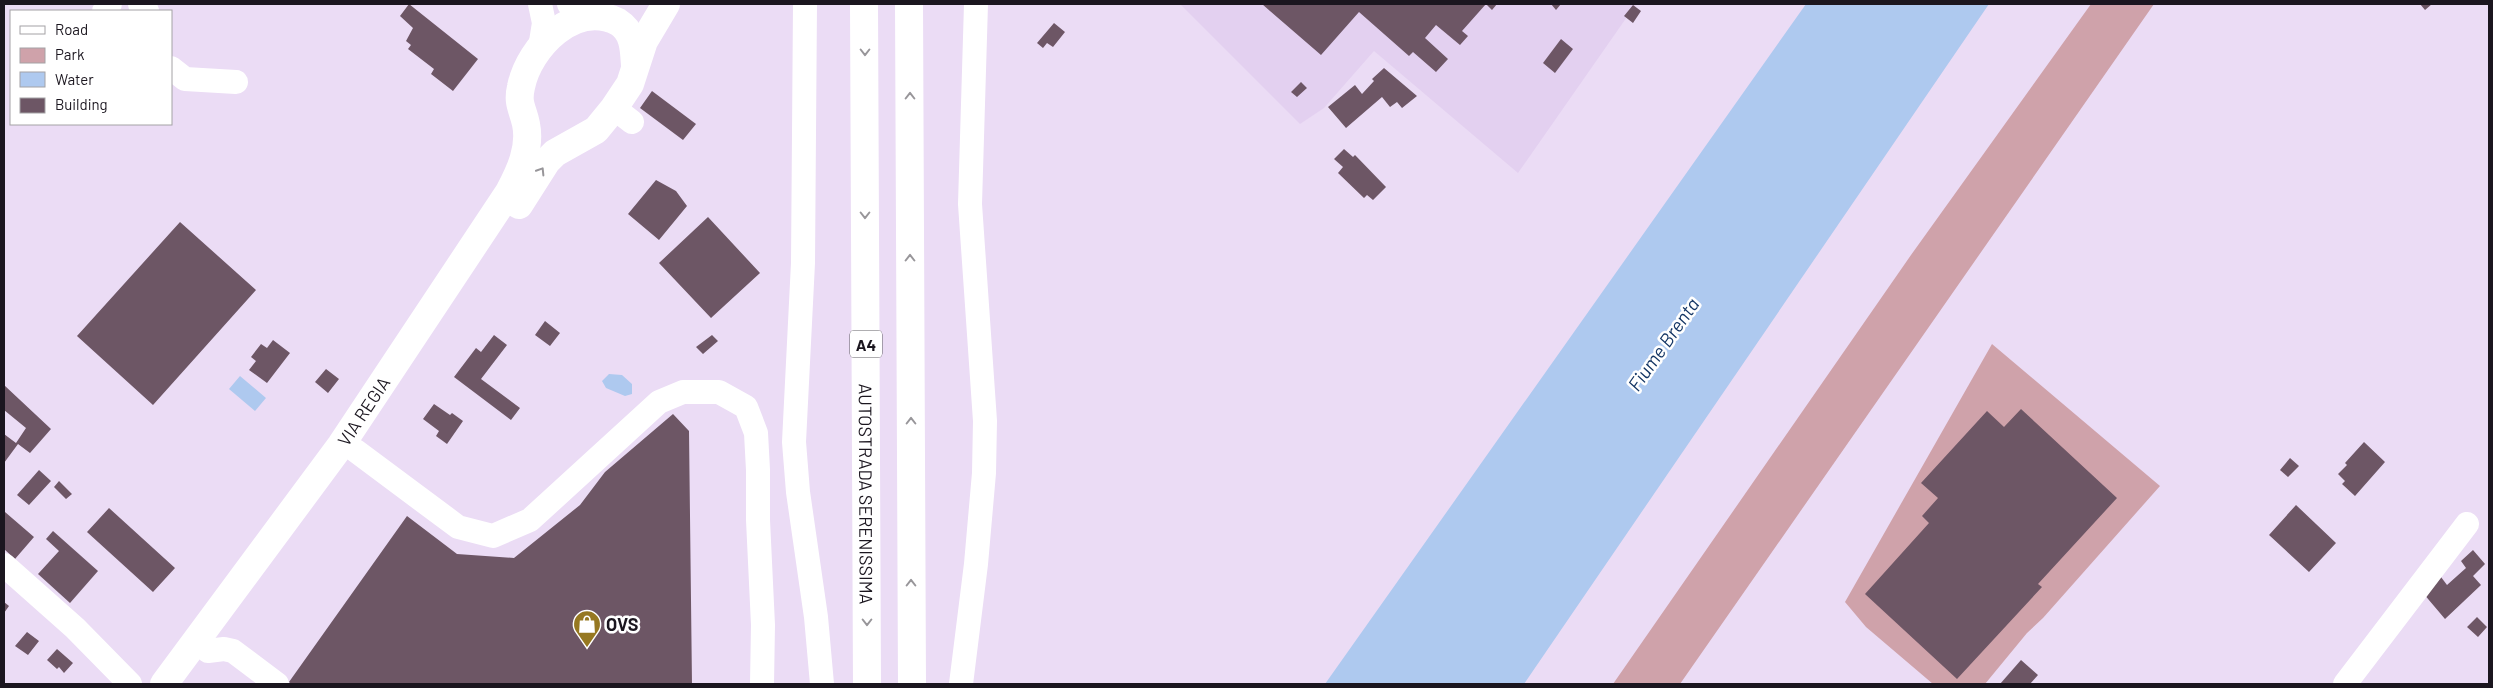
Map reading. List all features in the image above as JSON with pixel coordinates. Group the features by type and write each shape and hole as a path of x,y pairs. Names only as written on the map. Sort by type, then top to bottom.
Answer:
{"main road":[{"name":"VIA REGIA","path":"164,684 340,445 509,192 525,158 528,139 526,122 520,110 521,85 540,48 565,22 590,12 642,10 652,4"},
{"name":"VIA REGIA","path":"184,684 356,452 547,161 575,142 623,115 635,66 644,41 666,4"},
{"name":"AUTOSTRADA SERENISSIMA","path":"864,4 867,684"},
{"path":"909,4 912,684"},
{"name":"VIA REGIA","path":"590,12 622,25 632,37 635,66"},
{"path":"526,122 542,136 556,142 575,142"}],"street":[{"path":"540,4 544,23 540,48"},
{"path":"805,4 803,263 794,442 798,492 816,617 822,684"},
{"path":"961,684 976,564 985,429 970,204 976,4"},
{"path":"172,69 177,74 186,78 236,82"},
{"path":"356,452 458,527 493,536 530,520 659,402 682,392 719,392 746,407 756,433 763,624 762,684"},
{"path":"2345,684 2467,524"},
{"path":"4,565 75,628 130,684"},
{"path":"208,651 224,648 233,651 277,684"}],"shaded area":[{"path":"1180,4 1636,4 1518,173 1374,51 1324,108 1300,124"}],"green space":[{"path":"2091,4 2154,4 1680,684 1613,684 1911,255"},
{"path":"1992,344 2160,486 2043,618 2027,633 1985,684 1933,684 1866,627 1845,602"}],"water":[{"name":"Fiume Brenta","path":"1806,4 1989,4 1524,684 1325,684"},
{"path":"609,374 622,375 632,384 632,394 625,396 606,388 602,381"},
{"path":"240,376 266,398 255,411 229,389"}],"building":[{"path":"409,4 478,59 453,91 431,74 434,69 408,49 411,45 406,41 413,28 400,16"},
{"path":"1262,4 1486,4 1462,31 1468,36 1460,45 1436,25 1425,38 1448,59 1436,72 1413,52 1409,56 1359,12 1321,55"},
{"path":"1486,4 1497,4 1492,10"},
{"path":"1551,4 1561,4 1556,10"},
{"path":"2420,4 2432,4 2425,10"},
{"path":"1633,5 1641,11 1633,23 1624,16"},
{"path":"1054,23 1065,32 1053,47 1047,43 1043,48 1037,43"},
{"path":"1561,39 1573,49 1555,73 1543,63"},
{"path":"1384,68 1417,96 1402,108 1397,102 1390,107 1382,97 1346,128 1328,107 1355,85 1362,94 1374,81 1372,79"},
{"path":"1301,82 1307,88 1297,97 1291,92"},
{"path":"652,91 696,124 683,140 640,108"},
{"path":"1344,149 1353,157 1355,155 1386,187 1373,200 1367,195 1364,198 1338,173 1343,167 1334,159"},
{"path":"656,180 676,191 687,206 659,240 628,214"},
{"path":"708,217 760,273 711,318 659,263"},
{"path":"180,222 256,290 153,405 77,336"},
{"path":"545,321 560,333 550,346 535,335"},
{"path":"494,335 507,345 481,379 520,408 511,420 454,377 476,348 481,352"},
{"path":"712,335 718,341 703,354 696,347"},
{"path":"273,340 290,353 267,383 249,370 256,361 251,357 261,344 267,348"},
{"path":"326,369 339,379 328,393 315,382"},
{"path":"4,385 51,429 30,453 18,444 4,463 4,434 16,443 26,428 4,410"},
{"path":"434,404 463,421 447,444 436,436 439,431 423,419"},
{"path":"2021,409 2117,498 2038,584 2042,587 1957,679 1865,594 1929,523 1922,516 1938,498 1921,483 1987,411 2004,427"},
{"path":"673,414 689,431 692,684 291,684 289,682 407,516 457,554 514,558 580,505 605,472"},
{"path":"2364,442 2385,462 2355,496 2342,484 2345,481 2338,474 2347,465 2345,463"},
{"path":"2290,458 2299,466 2288,477 2280,470"},
{"path":"39,470 51,481 29,505 17,495"},
{"path":"59,481 72,494 66,499 54,487"},
{"path":"2296,505 2336,543 2309,572 2269,535"},
{"path":"109,508 175,568 153,592 87,532"},
{"path":"5,512 34,537 15,559 4,549"},
{"path":"53,531 98,571 70,603 38,574 59,551 46,539"},
{"path":"2473,550 2485,564 2473,576 2481,585 2445,619 2423,593 2441,577 2447,585 2466,568 2461,561"},
{"path":"4,602 9,606 4,613"},
{"path":"2477,617 2487,627 2478,637 2467,627"},
{"path":"27,632 39,641 28,655 15,646"},
{"path":"57,649 73,663 64,673 59,667 57,669 47,660"},
{"path":"2021,660 2038,675 2030,684 2000,684"}],"place":[{"name":"OVS","path":"587,648"}]}
